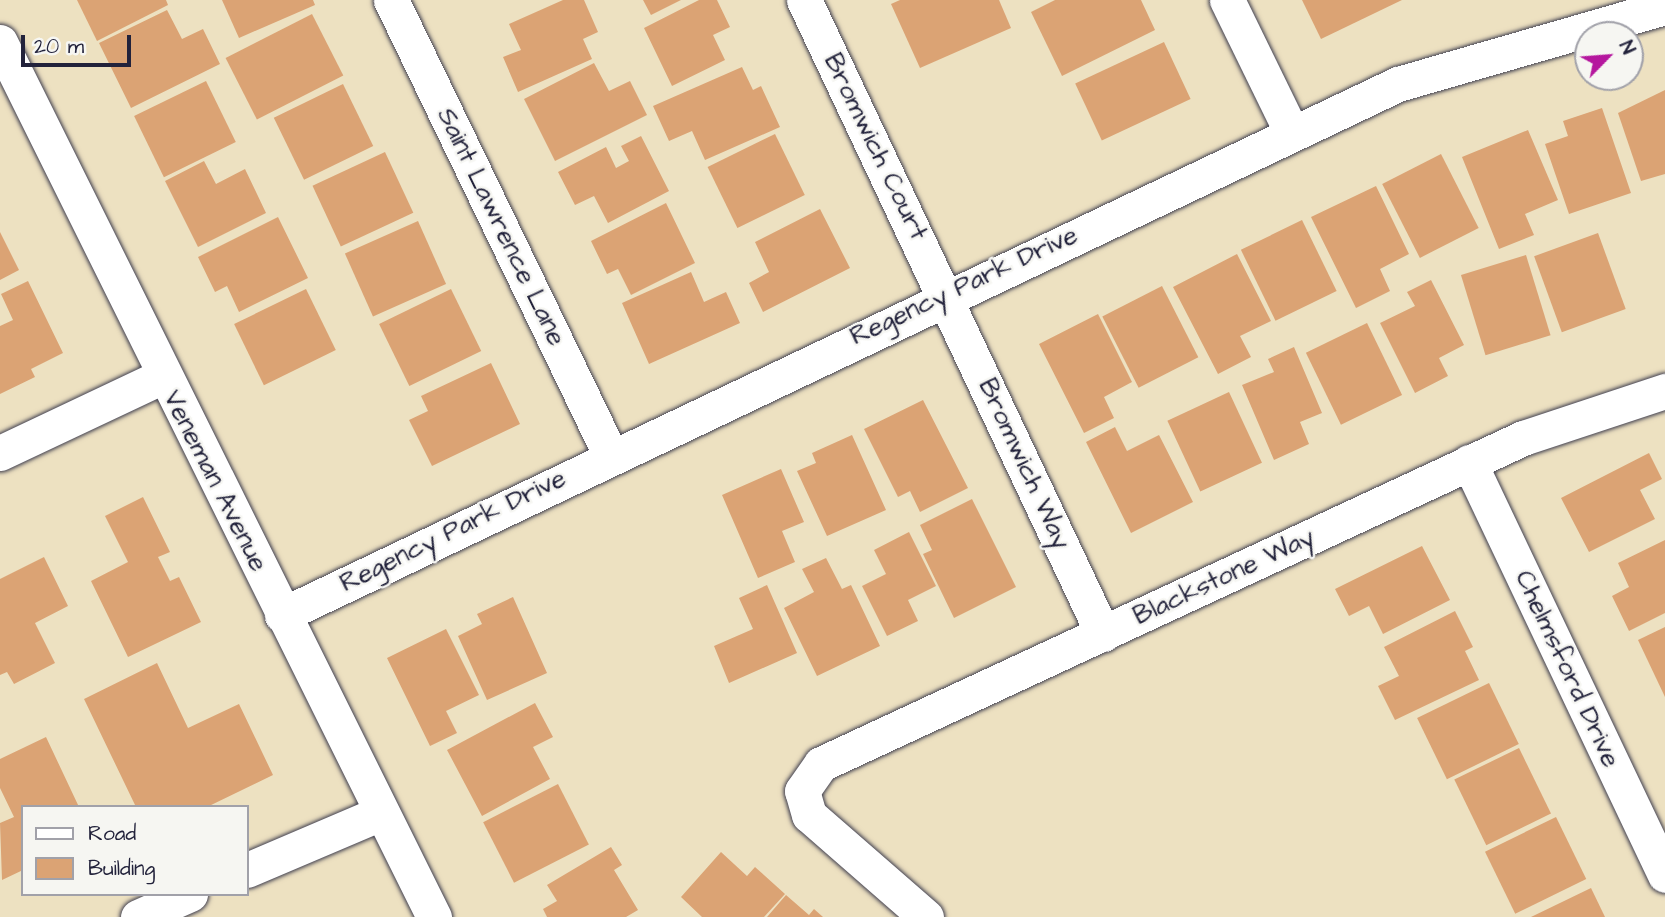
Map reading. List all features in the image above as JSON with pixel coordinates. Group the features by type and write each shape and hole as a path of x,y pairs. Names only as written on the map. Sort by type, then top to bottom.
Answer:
{"street":[{"name":"Saint Lawrence Lane","path":"391,0 610,454"},
{"name":"Bromwich Court","path":"804,0 945,295"},
{"path":"1227,0 1291,131"},
{"name":"Regency Park Drive","path":"282,615 610,454 1291,131 1398,84 1642,7"},
{"name":"Veneman Avenue","path":"0,42 378,814 434,917"},
{"name":"Bromwich Way","path":"945,295 1103,634"},
{"path":"0,453 163,376"},
{"name":"Blackstone Way","path":"926,917 809,815 802,791 821,764 1469,462 1665,391"},
{"name":"Chelmsford Drive","path":"1469,462 1665,875"},
{"path":"248,870 378,814"},
{"path":"138,917 185,896"}],"building":[{"path":"77,0 166,0 168,5 97,41"},
{"path":"222,0 313,0 315,5 239,38"},
{"path":"563,0 584,0 598,32 583,39 592,59 518,92 503,57 521,50 509,24"},
{"path":"643,0 681,0 651,15"},
{"path":"699,0 717,0 730,27 713,35 725,60 672,86 644,28"},
{"path":"900,0 999,0 1011,28 920,68 891,4"},
{"path":"1055,0 1141,0 1155,30 1062,76 1031,12"},
{"path":"1302,0 1402,0 1321,39"},
{"path":"167,10 182,39 203,29 220,64 131,108 99,43"},
{"path":"312,14 343,75 257,120 226,58"},
{"path":"1164,42 1191,99 1102,141 1075,83"},
{"path":"594,63 609,91 630,81 647,115 555,161 524,99"},
{"path":"742,67 753,90 761,86 780,127 705,160 692,131 669,141 653,106"},
{"path":"206,81 236,142 164,177 134,116"},
{"path":"343,84 373,146 304,180 274,118"},
{"path":"1665,90 1665,174 1641,181 1618,113"},
{"path":"1602,108 1631,193 1569,214 1545,144 1568,136 1563,121"},
{"path":"1528,130 1558,200 1525,214 1534,235 1499,249 1462,157"},
{"path":"775,134 805,195 737,228 708,167"},
{"path":"641,136 669,191 608,223 594,196 575,205 558,172 606,147 616,168 629,161 621,146"},
{"path":"385,152 413,213 341,247 312,186"},
{"path":"1441,154 1479,228 1420,258 1382,184"},
{"path":"204,161 216,184 245,169 266,213 198,247 165,181"},
{"path":"1376,186 1409,254 1380,269 1390,291 1356,308 1311,217"},
{"path":"666,203 695,263 631,295 618,269 607,274 591,241"},
{"path":"820,209 850,268 763,312 749,283 769,272 755,242"},
{"path":"278,217 308,278 239,312 227,286 215,292 198,257"},
{"path":"1302,220 1337,291 1276,321 1241,250"},
{"path":"418,221 446,284 373,317 345,254"},
{"path":"0,232 19,270 0,280"},
{"path":"1598,233 1626,309 1562,332 1534,256"},
{"path":"1237,254 1271,321 1240,336 1251,357 1218,374 1173,287"},
{"path":"1526,255 1551,335 1486,355 1461,275"},
{"path":"691,272 704,302 726,292 740,323 649,364 622,303"},
{"path":"1431,280 1464,345 1439,358 1448,376 1415,393 1380,323 1415,306 1407,292"},
{"path":"28,281 63,353 31,369 35,377 0,394 0,326 13,320 1,294"},
{"path":"1162,286 1198,357 1139,388 1102,316"},
{"path":"306,289 336,350 264,385 234,324"},
{"path":"451,289 481,351 409,386 379,324"},
{"path":"1098,314 1132,382 1104,397 1114,418 1084,433 1039,344"},
{"path":"1367,323 1402,395 1341,425 1306,353"},
{"path":"1294,347 1322,413 1300,422 1309,444 1274,460 1242,385 1274,372 1268,359"},
{"path":"491,363 520,424 432,466 409,420 428,411 421,396"},
{"path":"1229,392 1262,463 1200,491 1167,421"},
{"path":"923,400 968,488 920,512 910,491 898,497 864,429"},
{"path":"1115,427 1127,451 1159,435 1193,502 1131,533 1086,442"},
{"path":"852,435 886,510 827,536 797,471 816,463 812,453"},
{"path":"1649,453 1662,479 1640,490 1655,519 1589,552 1561,498"},
{"path":"781,469 804,522 782,531 795,562 758,578 722,495"},
{"path":"143,497 170,552 158,557 170,581 179,577 201,622 128,657 91,581 128,562 105,516"},
{"path":"972,499 1016,587 954,618 923,554 932,550 920,525"},
{"path":"909,532 936,586 908,600 918,621 887,636 862,586 886,574 874,550"},
{"path":"1665,540 1665,613 1629,631 1612,596 1629,587 1618,563"},
{"path":"1422,546 1450,600 1383,634 1369,606 1349,616 1335,589"},
{"path":"44,557 68,606 35,623 55,663 14,684 7,672 0,675 0,579"},
{"path":"826,558 842,589 851,585 880,646 817,676 784,608 814,592 802,569"},
{"path":"767,585 797,653 729,683 714,646 753,629 739,598"},
{"path":"513,597 547,673 487,700 458,636 482,624 477,614"},
{"path":"1455,611 1473,647 1465,651 1479,680 1395,720 1378,686 1399,676 1384,647"},
{"path":"1665,627 1665,697 1638,640"},
{"path":"446,629 479,695 446,711 457,733 430,746 387,658"},
{"path":"157,663 188,728 239,704 273,775 211,805 135,805 84,699"},
{"path":"1489,683 1519,744 1447,779 1417,718"},
{"path":"535,703 553,737 533,747 550,779 482,816 447,750"},
{"path":"46,737 78,805 21,805 21,871 2,880 0,823 14,817 0,788 0,759"},
{"path":"1519,748 1551,814 1486,845 1454,780"},
{"path":"558,784 589,845 514,883 483,822"},
{"path":"1556,817 1586,879 1515,914 1485,852"},
{"path":"611,847 622,865 614,870 638,910 626,917 547,917 543,909 557,901 547,885"},
{"path":"721,852 747,876 755,867 785,894 764,917 702,917 681,897"},
{"path":"1591,888 1605,917 1531,917"},
{"path":"786,895 809,915 814,909 823,917 767,917"}]}
